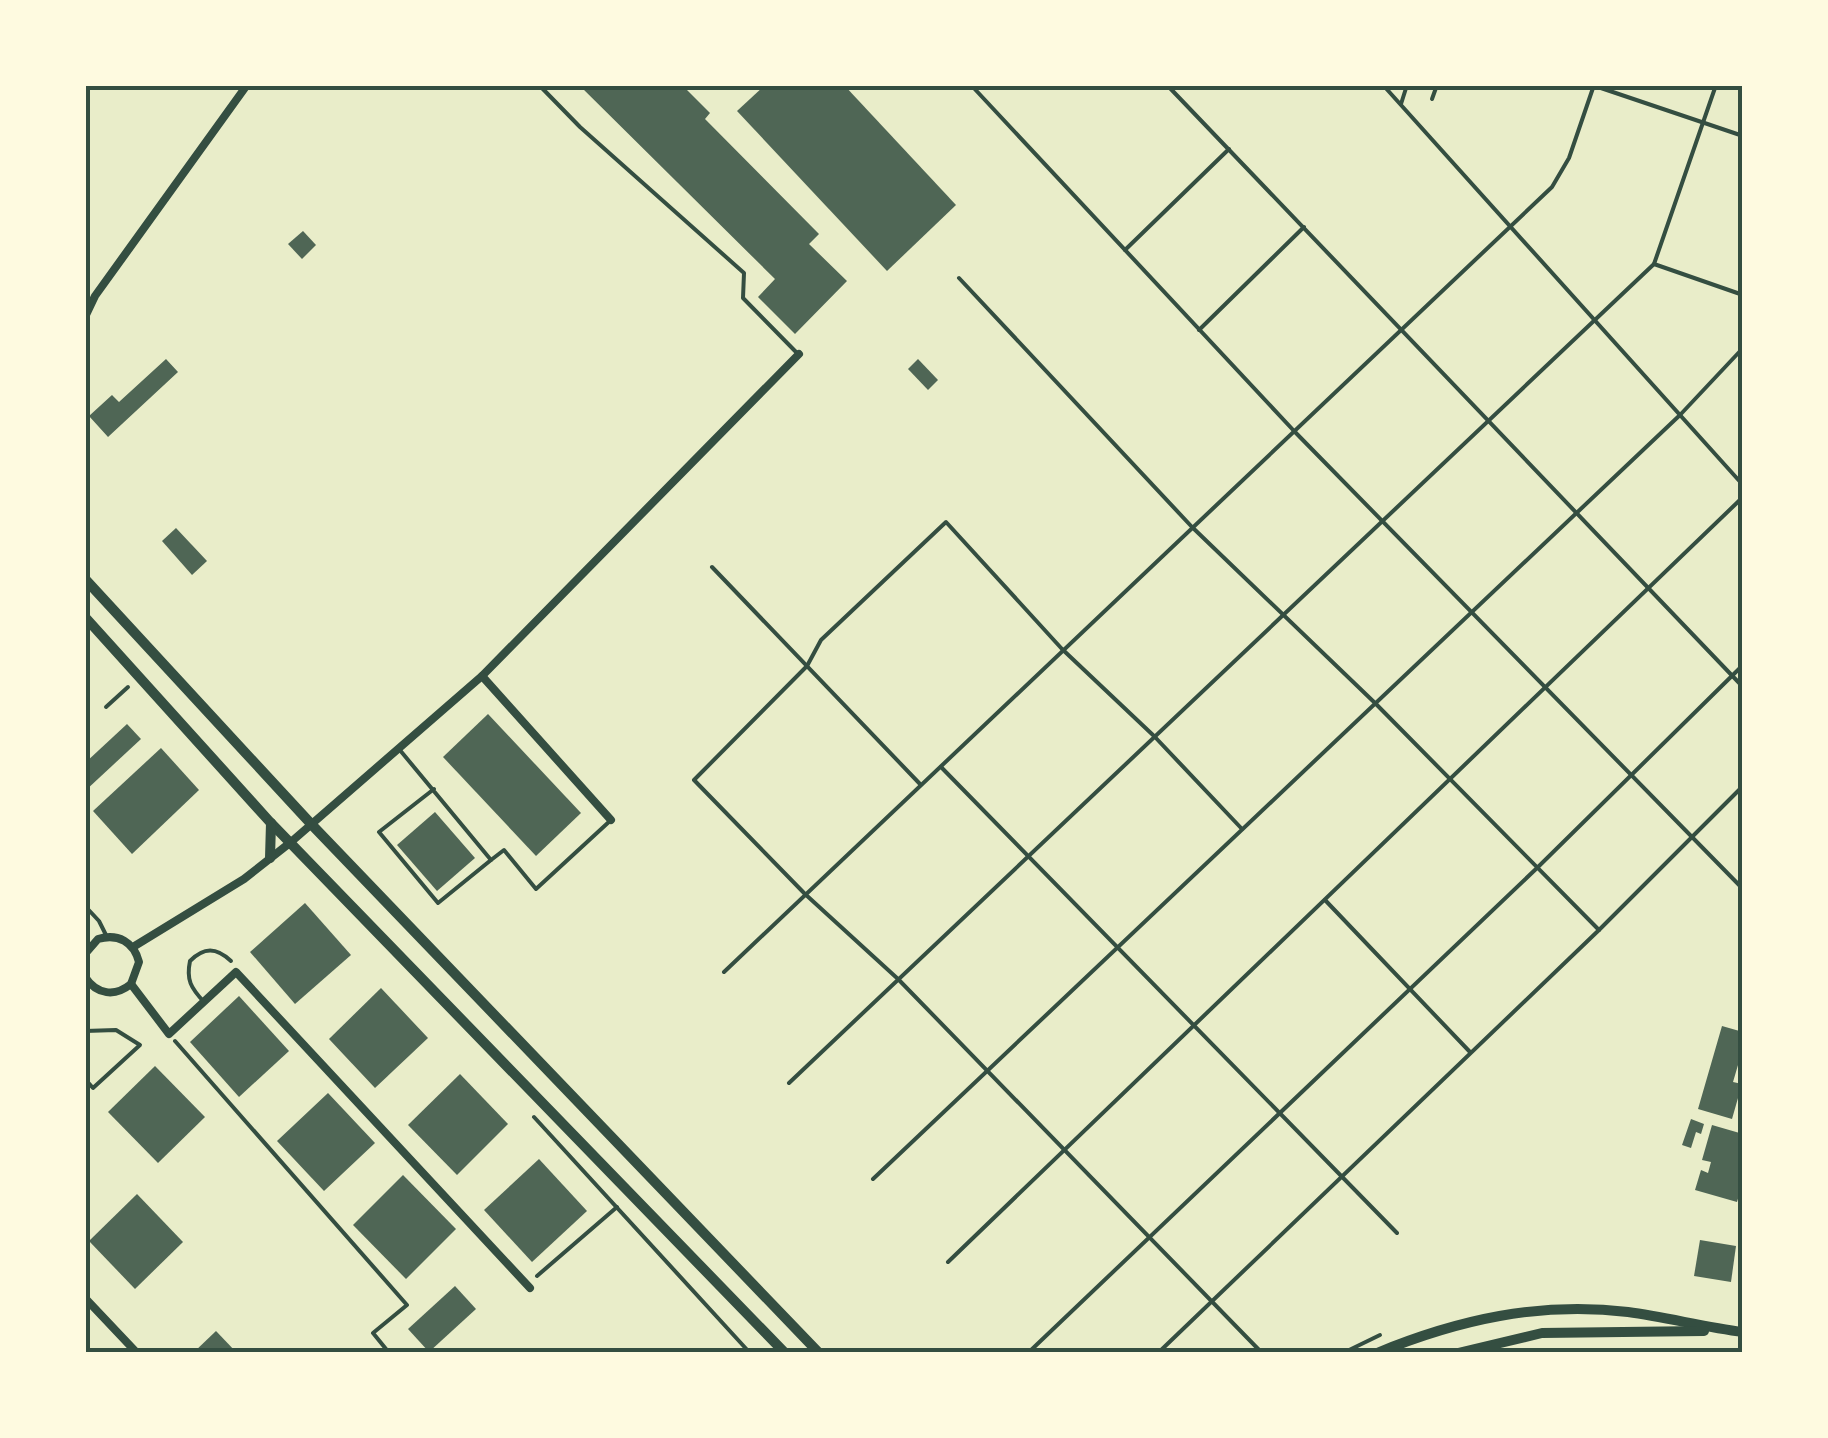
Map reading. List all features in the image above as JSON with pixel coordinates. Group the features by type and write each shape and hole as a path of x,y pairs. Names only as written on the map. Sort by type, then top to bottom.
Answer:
{"street":[{"path":"85,317 96,296 247,85"},
{"path":"85,303 96,296"},
{"path":"133,947 244,879 313,826 482,676 799,354"},
{"path":"85,579 313,826 819,1353"},
{"path":"85,617 270,822 785,1353"},
{"path":"482,676 612,820"},
{"path":"270,822 270,858"},
{"path":"85,954 91,944 107,937 125,941 133,947 138,970 132,984 115,993 98,990 85,977"},
{"path":"132,984 169,1034 236,972 528,1286"},
{"path":"85,1298 136,1353"},
{"path":"1377,1353 1480,1318 1542,1310 1626,1312 1739,1332"},
{"path":"1458,1353 1542,1332 1739,1332"}],"lane":[{"path":"539,85 744,273 743,298 799,354"},
{"path":"971,85 1295,432 1743,888"},
{"path":"1166,85 1743,687"},
{"path":"1383,85 1743,485"},
{"path":"1400,104 1407,85"},
{"path":"1432,99 1437,85"},
{"path":"724,972 1552,187 1569,158 1593,85 1743,136"},
{"path":"789,1083 1654,264 1716,85"},
{"path":"1124,250 1229,149"},
{"path":"1198,330 1304,227"},
{"path":"1654,264 1743,295"},
{"path":"960,278 1192,527 1375,703 1599,930"},
{"path":"873,1178 1680,415 1743,348"},
{"path":"948,1262 1743,497"},
{"path":"1242,829 1154,736 1062,649 946,522 821,640 807,666 694,780 804,894 898,979 1262,1353"},
{"path":"712,567 921,785"},
{"path":"1029,1352 1537,868 1743,665"},
{"path":"400,748 491,860"},
{"path":"941,766 1397,1234"},
{"path":"1158,1353 1599,930 1743,786"},
{"path":"434,788 379,832 438,903 504,850 536,890 612,820"},
{"path":"1325,900 1470,1052"},
{"path":"85,906 107,937"},
{"path":"204,1002 192,989 187,975 190,961 209,949 220,951 230,960"},
{"path":"85,1031 116,1030 140,1045 93,1088 85,1079"}],"path":[{"path":"106,707 140,677"},
{"path":"169,1034 407,1305 373,1334 386,1349 382,1353"},
{"path":"530,1112 750,1353"},
{"path":"528,1286 616,1207"},
{"path":"1343,1353 1380,1334"}],"building":[{"path":"579,85 682,85 710,113 705,119 819,234 809,244 847,281 795,334 758,297 775,279"},
{"path":"765,85 844,85 956,205 887,271 737,111"},
{"path":"303,231 316,245 302,259 288,244"},
{"path":"166,359 178,372 108,437 89,416 112,395 119,402"},
{"path":"918,359 938,380 928,390 908,369"},
{"path":"176,528 207,561 192,575 162,541"},
{"path":"488,714 581,813 536,856 443,757"},
{"path":"127,724 141,739 85,791 85,763"},
{"path":"161,748 199,790 132,854 93,811"},
{"path":"435,812 475,858 437,891 397,845"},
{"path":"305,903 351,955 295,1004 250,952"},
{"path":"381,988 428,1038 375,1088 329,1039"},
{"path":"239,996 289,1051 239,1097 190,1042"},
{"path":"1722,1026 1743,1032 1743,1048 1733,1082 1742,1084 1732,1119 1698,1109"},
{"path":"155,1066 205,1117 158,1163 108,1112"},
{"path":"460,1074 508,1124 457,1175 408,1125"},
{"path":"328,1093 375,1143 324,1191 277,1141"},
{"path":"1691,1119 1704,1124 1701,1134 1696,1132 1691,1148 1682,1145"},
{"path":"1712,1125 1743,1134 1743,1181 1737,1202 1695,1190 1701,1170 1708,1173 1711,1162 1702,1160"},
{"path":"539,1159 587,1211 532,1262 484,1210"},
{"path":"403,1175 456,1229 406,1279 353,1225"},
{"path":"137,1194 183,1242 135,1289 89,1241"},
{"path":"1700,1240 1736,1246 1731,1282 1694,1276"},
{"path":"455,1286 476,1309 429,1352 408,1329"},
{"path":"216,1331 237,1353 193,1353"}]}
